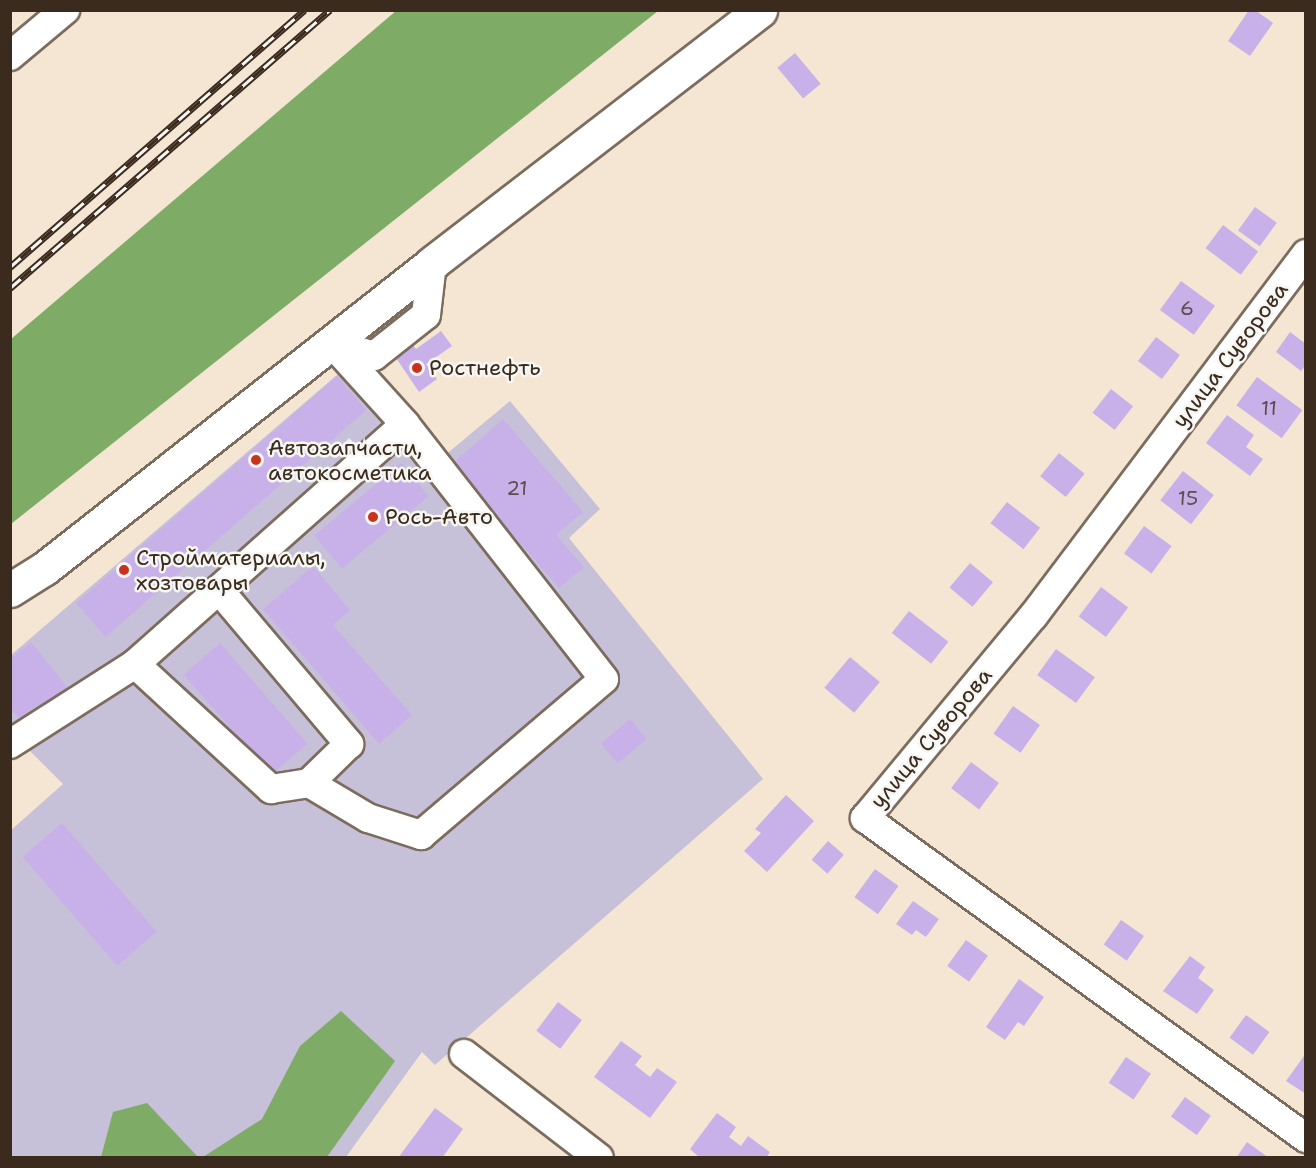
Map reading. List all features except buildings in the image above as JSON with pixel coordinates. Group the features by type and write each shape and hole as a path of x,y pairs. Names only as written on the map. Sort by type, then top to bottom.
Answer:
{"main road":[{"path":"10,590 45,568 432,262 760,10"},
{"path":"10,603 45,568"}],"street":[{"path":"10,56 65,10"},
{"name":"улица Суворова","path":"1305,254 1033,616 865,818 1305,1138"},
{"path":"309,783 368,818 422,835 604,679 405,424 331,342"},
{"path":"10,744 135,664 405,424"},
{"path":"135,664 272,789 309,783 349,744 219,590"},
{"path":"464,1054 599,1158"}],"shaded area":[{"path":"345,368 431,467 510,401 600,509 569,538 763,779 435,1065 422,1052 346,1157 11,1157 10,831 63,784 11,732 11,655"}],"green space":[{"path":"397,10 658,11 11,524 11,339"},
{"path":"341,1011 395,1061 327,1157 203,1157 262,1119 300,1046"},
{"path":"147,1103 198,1157 101,1157 113,1112"}],"railway":[{"path":"10,267 305,10"},
{"path":"10,288 330,10"}],"place":[{"name":"Ростнефть","path":"417,368"},
{"name":"Автозапчасти, автокосметика","path":"256,460"},
{"name":"Рось-Авто","path":"373,517"},
{"name":"Стройматериалы, хозтовары","path":"124,570"}]}
